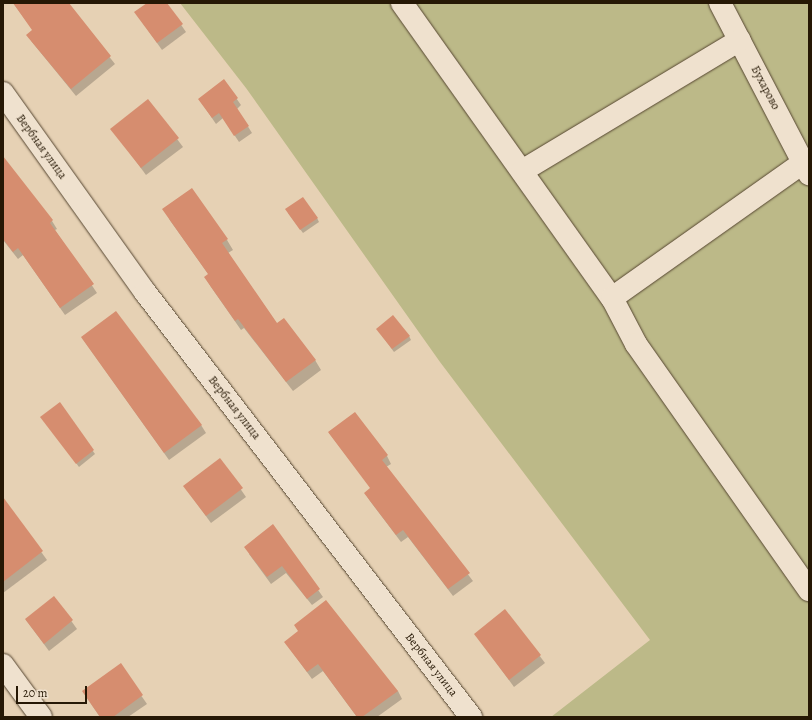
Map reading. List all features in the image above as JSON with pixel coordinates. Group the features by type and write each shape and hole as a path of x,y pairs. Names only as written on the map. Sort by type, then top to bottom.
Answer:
{"street":[{"path":"402,3 612,298 636,344 809,590"},
{"name":"Бухарово","path":"720,3 806,168"},
{"path":"522,171 740,40"},
{"name":"Вербная улица","path":"3,93 145,292 471,717"},
{"path":"612,298 806,168"},
{"path":"3,665 41,717"}],"shaded area":[{"path":"180,3 809,3 809,717 551,717 650,640 440,362 246,88"}],"building":[{"path":"13,3 69,3 111,56 71,89 26,35 32,30"},
{"path":"147,3 167,3 183,24 157,43 134,12"},
{"path":"224,79 238,98 233,102 249,126 234,136 219,113 212,118 198,99"},
{"path":"148,99 179,138 141,168 110,129"},
{"path":"3,156 53,220 50,223 94,284 60,308 18,248 13,252 3,239"},
{"path":"192,188 228,239 222,243 277,323 284,318 316,360 286,382 238,319 235,321 204,277 208,274 162,209"},
{"path":"303,197 318,218 300,230 285,209"},
{"path":"116,311 202,425 164,453 81,337"},
{"path":"393,315 410,336 392,349 376,329"},
{"path":"60,402 94,450 76,464 40,417"},
{"path":"355,412 388,455 382,460 470,573 448,589 403,530 396,535 364,493 370,488 328,432"},
{"path":"220,458 243,488 206,516 183,486"},
{"path":"3,497 43,551 3,582"},
{"path":"273,524 320,589 307,599 282,566 267,577 244,547"},
{"path":"54,596 73,620 44,644 25,619"},
{"path":"326,600 398,691 362,717 357,717 318,664 307,672 284,642 298,631 294,625"},
{"path":"505,609 541,655 509,680 474,634"},
{"path":"121,663 143,695 113,717 100,717 82,691"}]}
